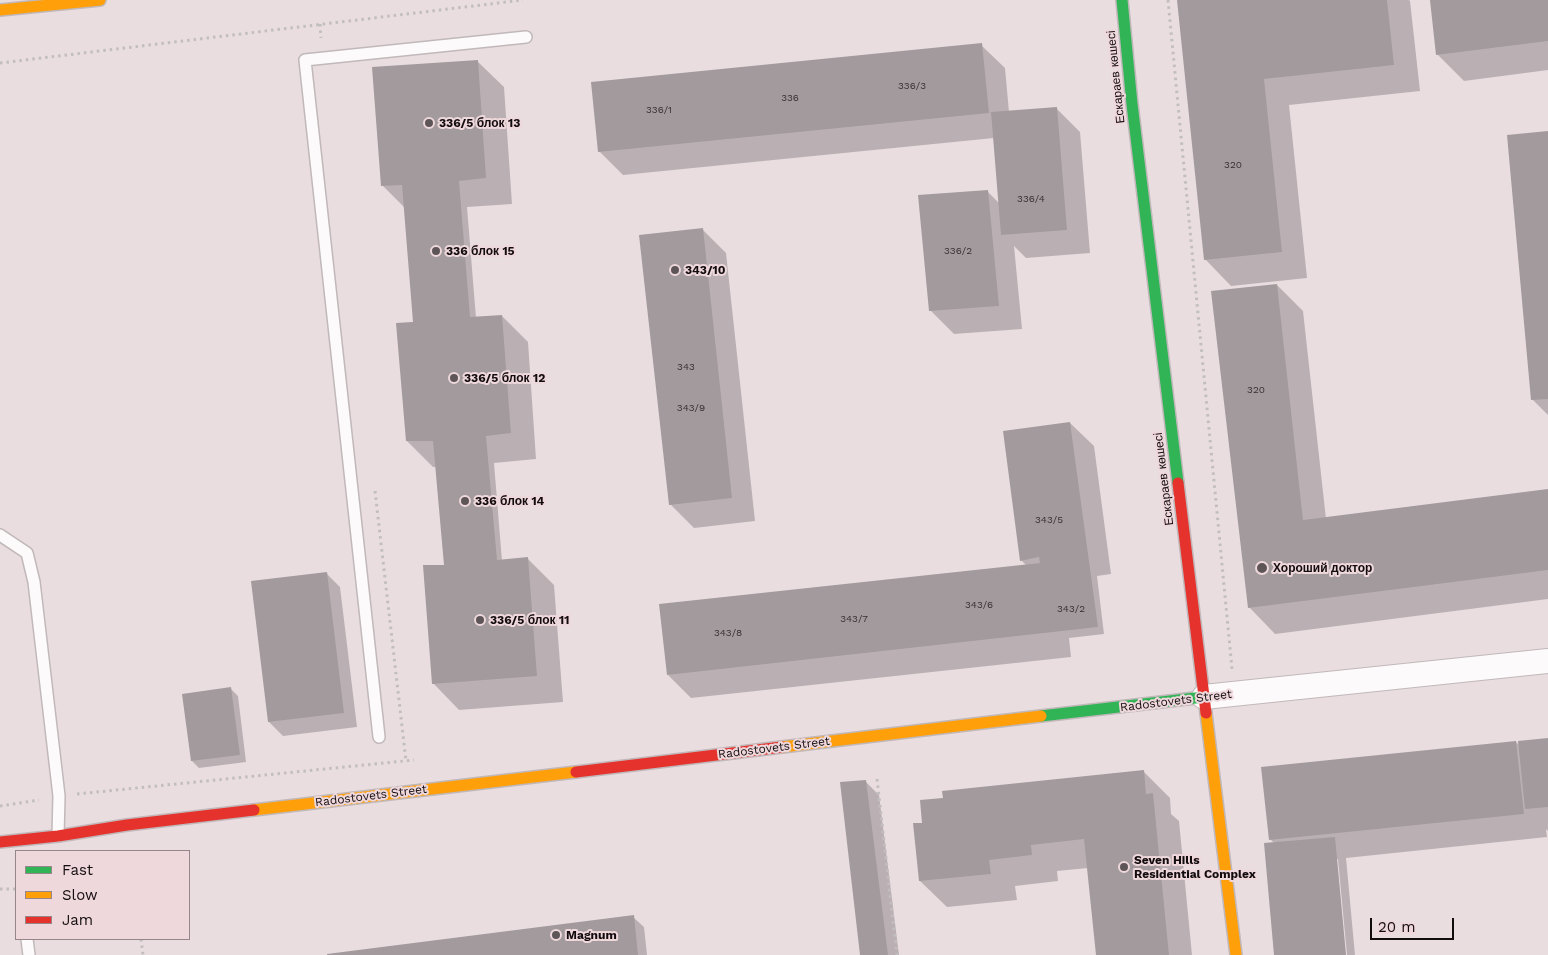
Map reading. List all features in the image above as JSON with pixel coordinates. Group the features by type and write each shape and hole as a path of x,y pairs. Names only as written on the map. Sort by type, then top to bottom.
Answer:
{"street":[{"path":"0,10 100,0"},
{"name":"Ескараев көшесі","path":"1122,0 1132,104 1236,955"},
{"name":"Radostovets Street","path":"0,842 16,846 58,836 127,825 1204,697 1548,661"}],"lane":[{"path":"379,737 305,60 526,37"},
{"path":"0,535 27,554 34,582 59,796 58,836"},
{"path":"27,940 30,955"}],"path":[{"path":"0,63 522,0"},
{"path":"1168,0 1234,694"},
{"path":"320,24 321,37"},
{"path":"0,806 59,796 415,760"},
{"path":"877,779 897,955"},
{"path":"0,890 15,888"},
{"path":"141,940 143,955"}],"building":[{"path":"1177,0 1387,0 1394,65 1264,79 1282,252 1204,260"},
{"path":"1430,0 1548,0 1548,41 1436,55"},
{"path":"982,43 989,113 598,152 591,82"},
{"path":"478,60 486,178 459,181 470,317 502,315 511,433 486,436 497,560 528,557 537,676 432,684 423,565 444,565 433,441 406,441 396,323 413,322 402,185 381,186 372,67"},
{"path":"1057,107 1067,230 1001,235 991,112"},
{"path":"1548,131 1548,399 1531,400 1507,135"},
{"path":"988,190 999,306 929,311 918,195"},
{"path":"703,228 732,498 669,505 639,235"},
{"path":"1277,284 1303,520 1548,489 1548,570 1248,608 1211,291"},
{"path":"1070,422 1098,627 667,675 659,604 1040,563 1039,557 1020,561 1003,431"},
{"path":"327,572 344,713 268,722 251,581"},
{"path":"231,687 240,755 191,761 182,694"},
{"path":"1548,738 1548,807 1525,809 1518,741"},
{"path":"1516,741 1524,814 1269,840 1261,767"},
{"name":"Seven Hills Residential Complex","path":"1144,770 1146,794 1153,793 1169,955 1096,955 1084,839 1031,845 1032,855 989,860 991,874 919,881 913,823 922,823 920,800 943,798 942,791"},
{"path":"866,780 888,955 860,955 840,782"},
{"path":"1335,837 1346,955 1274,955 1264,843"},
{"name":"Magnum","path":"634,915 638,955 327,955 327,954"}],"traffic: fast":[{"path":"1122,0 1132,104 1178,483"},
{"path":"1041,716 1204,697"}],"traffic: slow":[{"path":"0,10 100,0"},
{"path":"1206,713 1236,955"},
{"path":"782,747 1041,716"},
{"path":"254,810 576,772"}],"traffic: jam":[{"path":"1178,483 1206,713"},
{"path":"576,772 782,747"},
{"path":"0,842 254,810"}],"place":[{"name":"336/5 блок 13","path":"429,123"},
{"name":"336 блок 15","path":"436,251"},
{"name":"343/10","path":"675,270"},
{"name":"336/5 блок 12","path":"454,378"},
{"name":"336 блок 14","path":"465,501"},
{"name":"Хороший доктор","path":"1262,568"},
{"name":"336/5 блок 11","path":"480,620"},
{"name":"Seven Hills Residential Complex","path":"1124,867"},
{"name":"Magnum","path":"556,935"}]}
